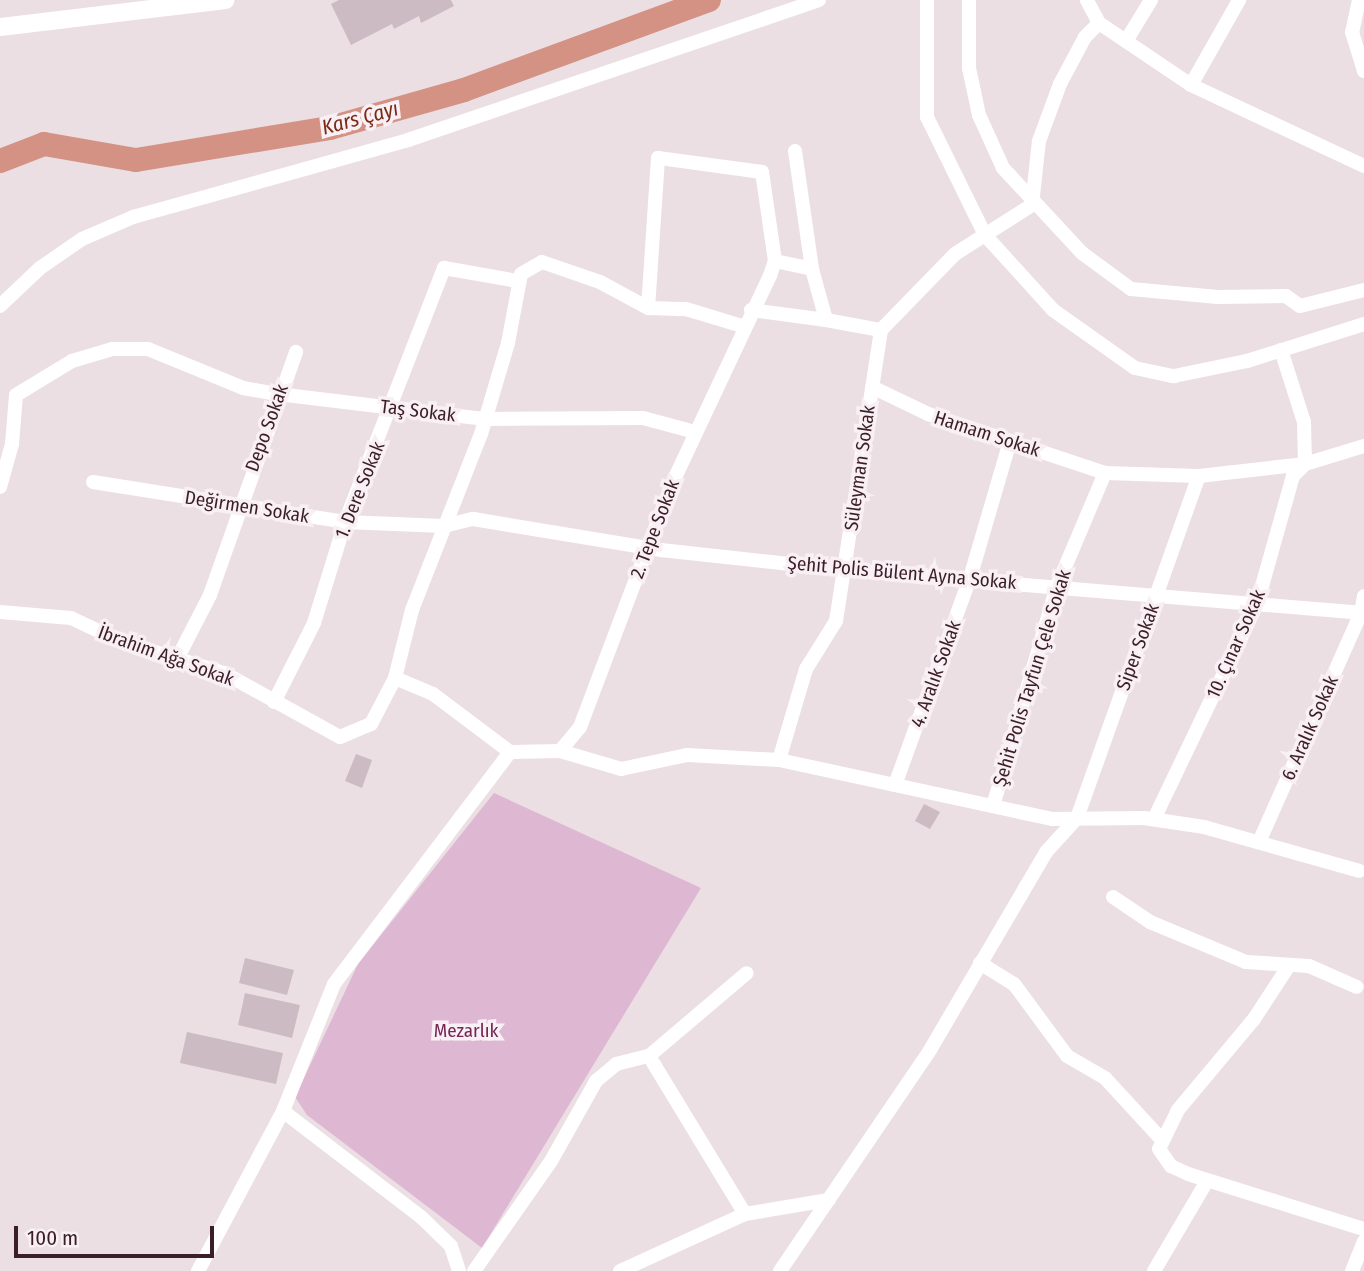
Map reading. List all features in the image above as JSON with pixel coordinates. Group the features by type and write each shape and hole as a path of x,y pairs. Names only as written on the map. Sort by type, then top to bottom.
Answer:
{"street":[{"path":"0,27 225,0"},
{"path":"0,306 40,268 82,239 133,217 408,140 819,0"},
{"path":"927,0 927,117 985,235 1053,310 1135,369 1174,376 1197,373 1364,324"},
{"path":"969,0 969,68 979,115 1003,168 1032,205 1082,253 1131,289 1218,297 1286,296 1300,306 1364,290"},
{"path":"1087,0 1099,23 1191,85 1364,166"},
{"path":"1126,41 1151,0"},
{"path":"1191,85 1239,0"},
{"path":"1359,0 1352,32 1364,71"},
{"path":"751,310 881,330 955,254 1032,205 1043,130 1085,37 1099,23"},
{"path":"795,151 812,269 826,320"},
{"path":"648,308 658,158 762,172 775,261 812,269"},
{"name":"2. Tepe Sokak","path":"560,751 580,727 647,548 695,432 742,326 775,261"},
{"path":"742,326 686,309 648,308 600,282 542,262 518,281 508,343 486,419 412,610 395,678 433,694 510,752 560,751 621,769 687,755 779,760 993,806 1077,818 1154,819 1362,868"},
{"name":"1. Dere Sokak","path":"274,702 314,623 345,522 393,408 444,268 518,281"},
{"name":"Süleyman Sokak","path":"779,760 806,669 836,621 881,330"},
{"name":"Taş Sokak","path":"0,487 12,444 16,395 72,361 112,349 148,349 243,388 278,394 486,419 599,415 643,418 695,432"},
{"path":"1281,350 1304,422 1305,464"},
{"name":"Depo Sokak","path":"176,661 210,595 278,394 296,352"},
{"name":"Hamam Sokak","path":"872,387 928,414 1105,473 1199,476 1305,464 1364,446"},
{"name":"4. Aralık Sokak","path":"895,785 970,578 1010,441"},
{"name":"10. Çınar Sokak","path":"1154,819 1257,604 1293,476 1305,464"},
{"name":"Şehit Polis Tayfun Çele Sokak","path":"993,806 1056,586 1105,473"},
{"name":"Siper Sokak","path":"1077,818 1199,476"},
{"name":"Değirmen Sokak","path":"93,482 345,522 444,526"},
{"name":"Şehit Polis Bülent Ayna Sokak","path":"444,526 473,519 647,548 845,570 970,578 1363,613"},
{"name":"6. Aralık Sokak","path":"1259,842 1363,613 1364,596"},
{"name":"İbrahim Ağa Sokak","path":"5,615 71,618 176,661 224,674 340,737 355,734 371,724 395,678"},
{"path":"203,1269 283,1111 334,984 510,752"},
{"path":"780,1271 930,1050 1046,852 1077,818"},
{"path":"1113,898 1150,922 1246,962 1288,967 1310,966 1362,984"},
{"path":"980,963 1014,984 1067,1056 1105,1078 1162,1140"},
{"path":"1288,967 1254,1019 1178,1110 1162,1140 1161,1158 1207,1181 1364,1229"},
{"path":"474,1271 551,1161 596,1081 616,1063 649,1056 747,974"},
{"path":"649,1056 745,1214"},
{"path":"283,1111 421,1217 451,1246 459,1271"},
{"path":"1154,1271 1207,1181"},
{"path":"620,1271 745,1214 829,1200"},
{"path":"1352,1271 1364,1241"}],"green space":[{"name":"Mezarlık","path":"494,793 701,888 482,1248 307,1115 295,1097 358,964"}],"building":[{"path":"339,0 451,0 454,6 421,23 419,16 394,29 392,24 351,45 331,4"},
{"path":"356,754 372,760 362,788 345,781"},
{"path":"924,804 940,812 930,829 915,821"},
{"path":"245,958 294,970 287,995 239,983"},
{"path":"245,993 300,1005 292,1038 238,1025"},
{"path":"187,1032 283,1053 276,1084 180,1063"}],"waterway":[{"name":"Kars Çayı","path":"0,161 44,144 136,160 330,128 464,90 709,0"}]}
